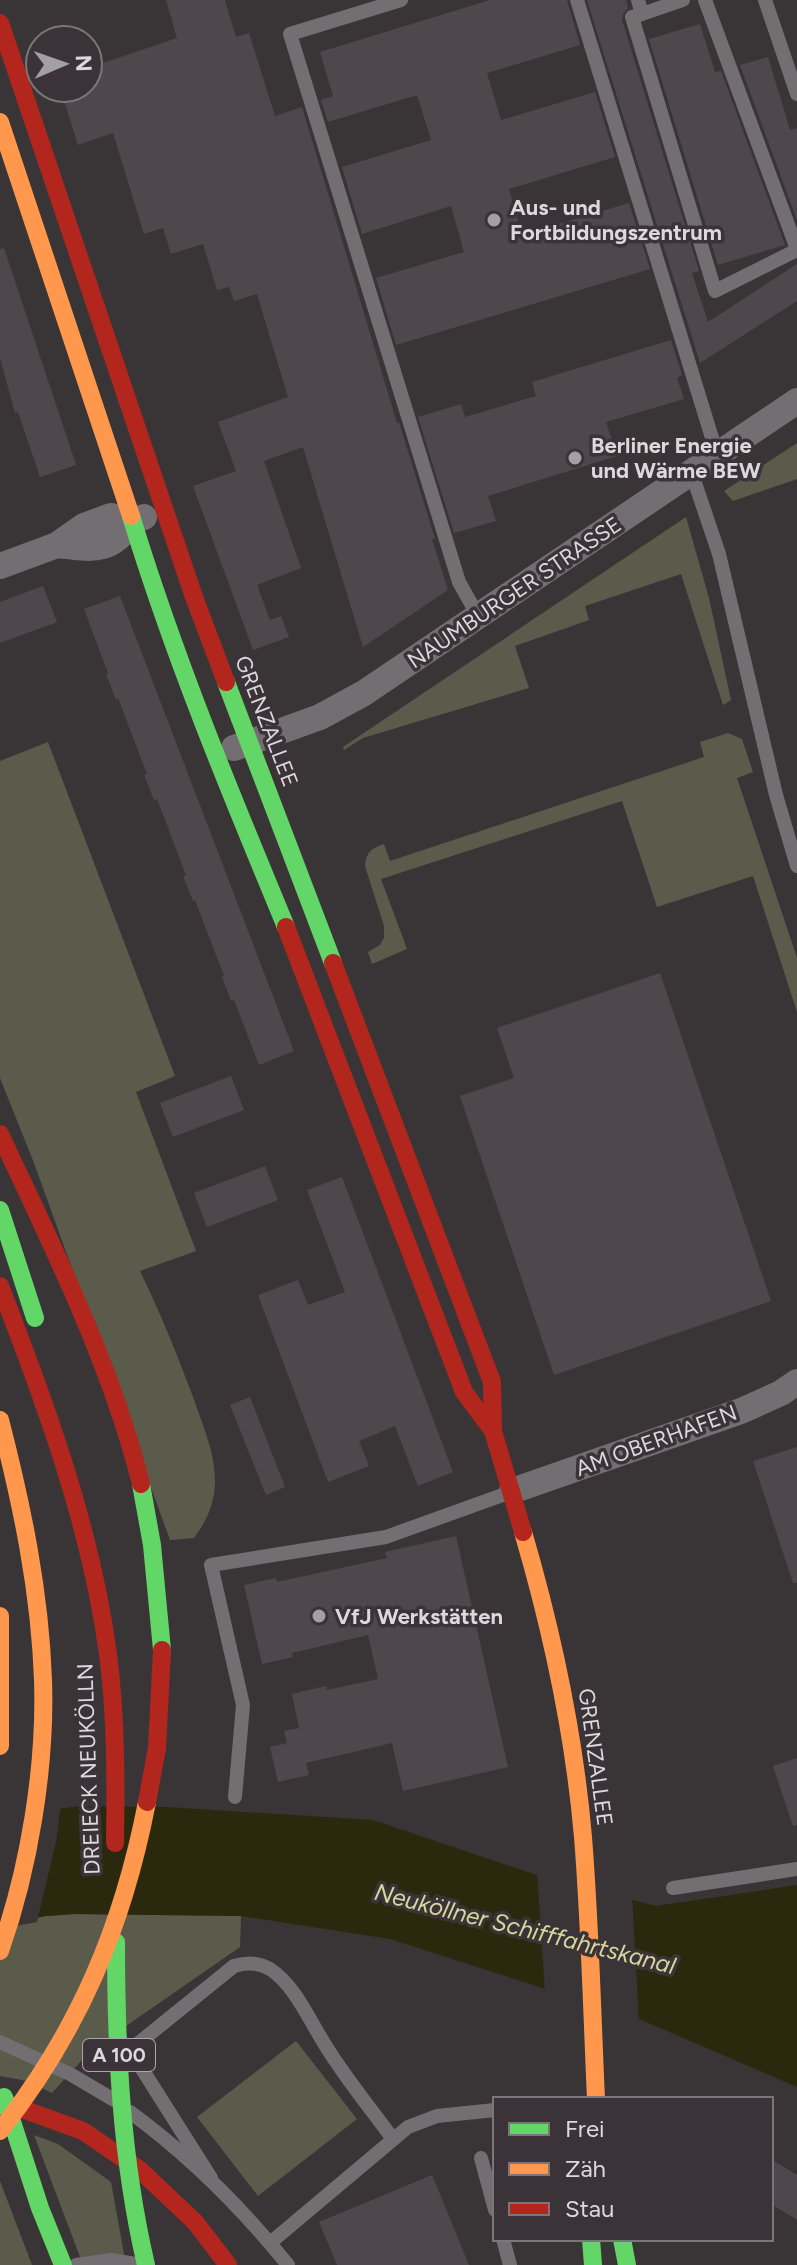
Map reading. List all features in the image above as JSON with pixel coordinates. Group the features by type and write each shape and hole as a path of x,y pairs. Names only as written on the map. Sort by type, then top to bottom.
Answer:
{"main road":[{"name":"GRENZALLEE","path":"0,23 34,171 152,585 464,1392 493,1431"},
{"name":"GRENZALLEE","path":"0,122 34,171 492,1382 493,1431 512,1491 558,1668 575,1767 583,1838 596,2095"},
{"path":"0,1134 83,1317 126,1428 152,1538 162,1650 157,1748 122,1907 78,2014 19,2107 0,2131"},
{"path":"0,1210 40,1338 53,1431"},
{"name":"DREIECK NEUKÖLLN","path":"0,1286 66,1469 94,1580 108,1654 116,1753 116,1998 120,2098 128,2177 144,2265"},
{"name":"DREIECK NEUKÖLLN","path":"0,1420 25,1526 42,1663 39,1771 25,1857 8,1931 0,1951"},
{"path":"0,1616 0,1746"},
{"path":"0,2083 40,2208 63,2265"},
{"path":"0,2101 83,2131 140,2170 195,2222 228,2265"},
{"path":"591,2241 593,2265"},
{"path":"622,2241 627,2265"}],"street":[{"name":"NAUMBURGER STRASSE","path":"216,755 299,726 340,707 413,662 797,401"},
{"path":"0,566 57,545 92,549 120,539 133,521 164,510"},
{"name":"AM OBERHAFEN","path":"512,1491 741,1411 781,1393 797,1382"}],"lane":[{"path":"401,0 290,34 459,582 478,616"},
{"path":"577,0 717,454"},
{"path":"683,0 640,7 632,17 715,291 797,250 705,0"},
{"path":"765,0 797,94"},
{"path":"691,471 719,554 776,795 797,866"},
{"path":"235,1797 243,1705 211,1565 386,1537 512,1491"},
{"path":"673,1888 797,1869"},
{"path":"211,2178 130,2050 234,1966 243,1963 255,1963 278,1975 393,2139"},
{"path":"0,2042 104,2092 211,2178 288,2265"},
{"path":"270,2243 393,2139 423,2119 493,2110"},
{"path":"481,2158 493,2203"},
{"path":"504,2241 510,2265"},
{"path":"76,2265 111,2260 144,2265"}],"green space":[{"path":"797,443 797,479 733,501 724,491"},
{"path":"686,517 709,598 731,700 723,705 681,574 585,606 589,620 515,646 529,688 363,738 344,750 343,747"},
{"path":"728,733 742,739 753,772 737,778 797,958 797,1012 753,876 657,907 622,801 381,879 407,949 372,964 368,952 380,945 384,938 384,926 365,866 373,849 384,844 390,861 704,757 700,742"},
{"path":"48,742 175,1076 136,1092 196,1251 140,1271 181,1365 213,1459 215,1489 212,1504 194,1538 170,1540 34,1163 0,1078 0,761"},
{"path":"75,1914 241,1916 240,1947 90,2051 52,2093 27,2081 0,2076 0,1925"},
{"path":"296,2041 357,2119 258,2196 197,2117"},
{"path":"34,2135 58,2144 111,2182 126,2265 83,2265"},
{"path":"0,2181 32,2265 0,2265"}],"water":[{"name":"Neuköllner Schifffahrtskanal","path":"80,1806 166,1807 373,1820 537,1875 656,1906 797,1885 797,2087 639,2019 390,1939 241,1916 75,1914 0,1925 0,1817"}],"pier":[{"path":"61,1805 56,1842 37,1922 0,1929 0,1813"},
{"path":"537,1871 632,1895 639,2024 545,1993"}],"building":[{"path":"166,0 225,0 236,37 249,33 275,116 302,107 435,539 432,539 448,590 363,647 303,447 264,461 301,568 257,585 270,620 281,616 289,637 253,650 193,486 236,471 218,422 288,397 257,294 234,301 229,287 217,290 203,244 171,254 163,228 144,234 113,133 78,145 65,104 104,104 104,63 177,38"},
{"path":"490,0 567,0 580,45 487,73 501,120 595,92 615,157 509,189 522,235 629,203 650,269 396,345 376,278 464,252 451,206 362,234 342,167 431,140 417,95 328,122 321,100 333,96 320,52"},
{"path":"587,0 626,0 628,8 622,20 699,271 692,273 708,322 797,264 797,301 700,363"},
{"path":"700,24 715,72 721,71 785,245 718,265 649,39"},
{"path":"768,57 790,130 797,128 797,220 740,65"},
{"path":"4,248 76,465 40,477 18,412 15,413 0,358 0,249"},
{"path":"671,340 682,375 677,378 684,399 606,422 617,456 488,496 496,521 454,533 418,417 461,404 465,417 536,396 532,382"},
{"path":"43,586 57,622 0,643 0,602"},
{"path":"120,596 294,1051 259,1065 183,876 186,875 157,799 154,800 144,775 147,774 106,674 84,609"},
{"path":"660,973 771,1301 554,1375 460,1096 514,1078 497,1028"},
{"path":"231,1076 244,1110 173,1137 160,1103"},
{"path":"265,1166 278,1200 207,1227 194,1193"},
{"path":"342,1177 453,1472 418,1486 395,1426 359,1441 369,1466 328,1482 258,1295 298,1280 308,1305 345,1292 307,1190"},
{"path":"250,1397 285,1487 266,1495 230,1405"},
{"path":"797,1447 797,1583 793,1583 753,1461"},
{"path":"456,1536 508,1767 403,1791 392,1743 306,1763 309,1775 278,1782 270,1747 287,1743 284,1731 299,1728 292,1694 378,1679 368,1635 292,1653 293,1657 262,1664 244,1585 276,1578 277,1582 387,1558 385,1552"},
{"path":"797,1758 797,1825 793,1826 773,1766"},
{"path":"773,2160 797,2175 797,2220 773,2205"},
{"path":"432,2175 469,2265 337,2265 319,2222"}],"traffic: fast":[{"path":"131,516 184,672 286,927"},
{"path":"226,682 333,963"},
{"path":"0,1210 35,1318"},
{"path":"141,1484 152,1545 162,1650"},
{"path":"116,1942 122,2104 131,2185 146,2265"},
{"path":"4,2097 40,2208 63,2265"},
{"path":"591,2241 593,2265"},
{"path":"622,2241 627,2265"}],"traffic: slow":[{"path":"0,122 131,516"},
{"path":"0,1420 16,1484 34,1581 43,1680 42,1748 34,1817 19,1886 0,1951"},
{"path":"523,1532 543,1607 574,1759 583,1837 596,2097"},
{"path":"0,1616 0,1746"},
{"path":"0,2131 53,2055 94,1976 125,1892 147,1802"}],"traffic: jam":[{"path":"0,23 194,597 226,682"},
{"path":"286,927 464,1392 493,1431"},
{"path":"333,963 492,1382 493,1431 523,1532"},
{"path":"0,1134 97,1349 141,1484"},
{"path":"0,1286 65,1467 100,1607 113,1701 115,1843"},
{"path":"147,1802 157,1748 162,1650"},
{"path":"0,2101 83,2131 140,2170 195,2222 228,2265"}],"place":[{"name":"Aus- und Fortbildungszentrum","path":"494,220"},
{"name":"Berliner Energie und Wärme BEW","path":"575,458"},
{"name":"VfJ Werkstätten","path":"319,1616"}]}
